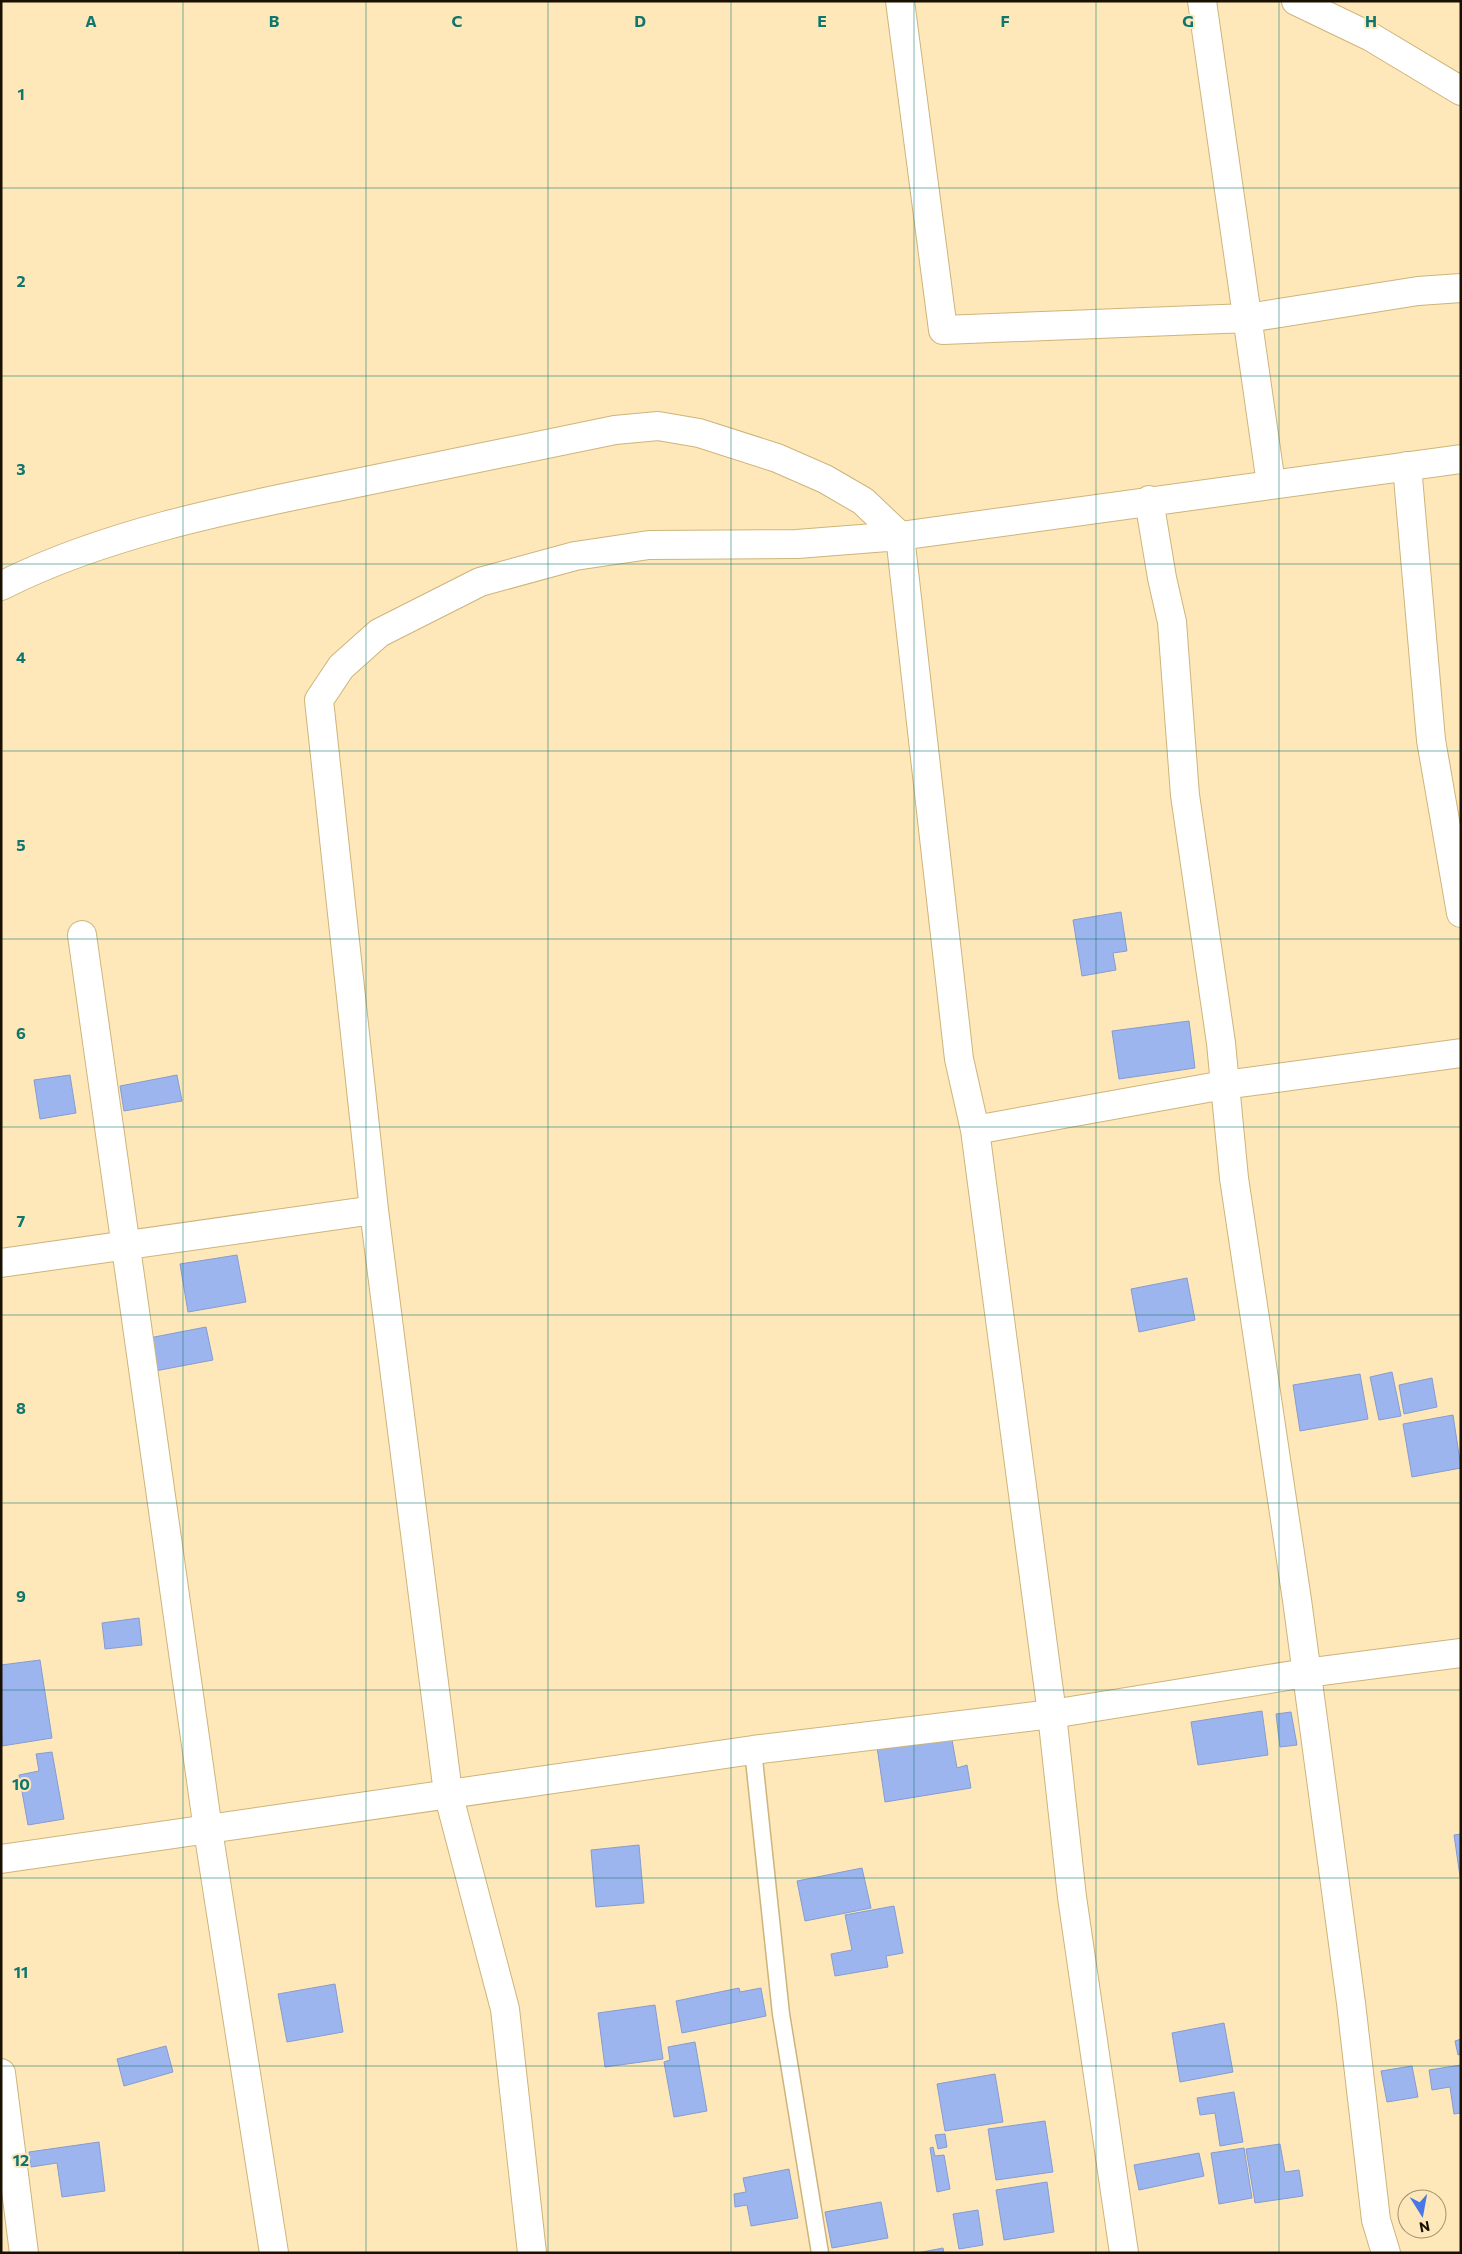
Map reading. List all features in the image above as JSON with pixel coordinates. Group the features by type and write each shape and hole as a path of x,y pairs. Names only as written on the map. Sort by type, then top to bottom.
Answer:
{"street":[{"path":"900,1 943,330 1248,318 1418,291 1461,288"},
{"path":"1202,1 1271,484"},
{"path":"1296,1 1371,37 1461,91"},
{"path":"1,586 32,570 118,541 236,508 605,432 658,426 699,433 777,458 825,479 863,500 900,536 959,1059 975,1130 1052,1714 1072,1897 1124,2253"},
{"path":"532,2253 505,2009 448,1793 374,1210 319,700 341,667 378,633 480,582 575,556 649,544 796,544 900,536 1149,500 1461,459"},
{"path":"1408,466 1431,740 1461,913"},
{"path":"1149,500 1162,578 1172,622 1185,795 1221,1043 1234,1178 1297,1600 1351,2004 1376,2220 1386,2253"},
{"path":"82,935 128,1246 208,1830 274,2253"},
{"path":"975,1130 1224,1085 1461,1053"},
{"path":"1,1263 374,1210"},
{"path":"1,1858 208,1830 448,1793 754,1750 1052,1714 1306,1672 1461,1653"},
{"path":"1,2073 24,2253"}],"lane":[{"path":"754,1750 781,2014 820,2253"}],"building":[{"path":"1121,912 1127,951 1113,953 1116,970 1082,976 1073,920"},
{"path":"1189,1021 1195,1068 1119,1079 1112,1031"},
{"path":"70,1075 76,1113 40,1119 34,1080"},
{"path":"177,1075 182,1101 124,1111 120,1086"},
{"path":"237,1255 246,1302 188,1312 180,1264"},
{"path":"1187,1278 1195,1320 1139,1332 1131,1289"},
{"path":"206,1327 213,1360 155,1371 149,1338"},
{"path":"1392,1372 1401,1416 1379,1420 1370,1377"},
{"path":"1360,1374 1368,1419 1300,1431 1293,1385"},
{"path":"1432,1378 1437,1407 1404,1414 1399,1385"},
{"path":"1453,1415 1461,1468 1412,1477 1403,1424"},
{"path":"139,1618 142,1645 105,1649 102,1623"},
{"path":"40,1660 52,1738 2,1746 1,1665"},
{"path":"1262,1711 1268,1755 1198,1765 1191,1722"},
{"path":"1291,1712 1297,1745 1280,1747 1276,1714"},
{"path":"951,1734 957,1768 967,1765 971,1788 885,1802 877,1747"},
{"path":"52,1752 64,1819 28,1825 19,1775 39,1771 36,1754"},
{"path":"1461,1834 1461,1883 1454,1835"},
{"path":"639,1845 644,1903 596,1907 591,1850"},
{"path":"862,1868 871,1908 805,1921 797,1881"},
{"path":"894,1906 903,1953 886,1956 888,1967 835,1976 831,1954 852,1950 845,1915"},
{"path":"335,1984 343,2032 287,2042 278,1994"},
{"path":"739,1988 740,1992 761,1988 766,2016 682,2033 676,2001"},
{"path":"655,2005 663,2059 605,2067 598,2013"},
{"path":"1224,2023 1233,2072 1180,2082 1172,2033"},
{"path":"1461,2039 1461,2054 1458,2055 1455,2041"},
{"path":"695,2042 707,2111 674,2117 664,2062 670,2060 668,2047"},
{"path":"166,2046 173,2072 124,2086 117,2059"},
{"path":"1461,2065 1461,2113 1454,2114 1450,2087 1432,2090 1429,2070"},
{"path":"1412,2066 1418,2097 1387,2102 1381,2071"},
{"path":"995,2074 1003,2122 945,2131 937,2084"},
{"path":"1234,2092 1243,2142 1220,2146 1215,2113 1200,2115 1197,2098"},
{"path":"1045,2121 1053,2172 996,2180 988,2129"},
{"path":"945,2134 947,2147 938,2149 935,2135"},
{"path":"99,2142 105,2191 62,2197 57,2163 31,2167 29,2152"},
{"path":"1280,2144 1285,2172 1299,2170 1303,2196 1255,2203 1246,2149"},
{"path":"933,2147 935,2156 944,2155 950,2189 937,2192 930,2148"},
{"path":"1244,2148 1252,2198 1219,2204 1211,2153"},
{"path":"1199,2153 1204,2176 1139,2190 1134,2165"},
{"path":"789,2169 798,2218 751,2226 747,2205 735,2207 734,2194 746,2192 743,2178"},
{"path":"1047,2182 1054,2232 1004,2240 996,2190"},
{"path":"881,2202 888,2238 832,2248 825,2212"},
{"path":"978,2210 983,2245 959,2249 953,2214"},
{"path":"943,2248 944,2253 917,2253"}]}
